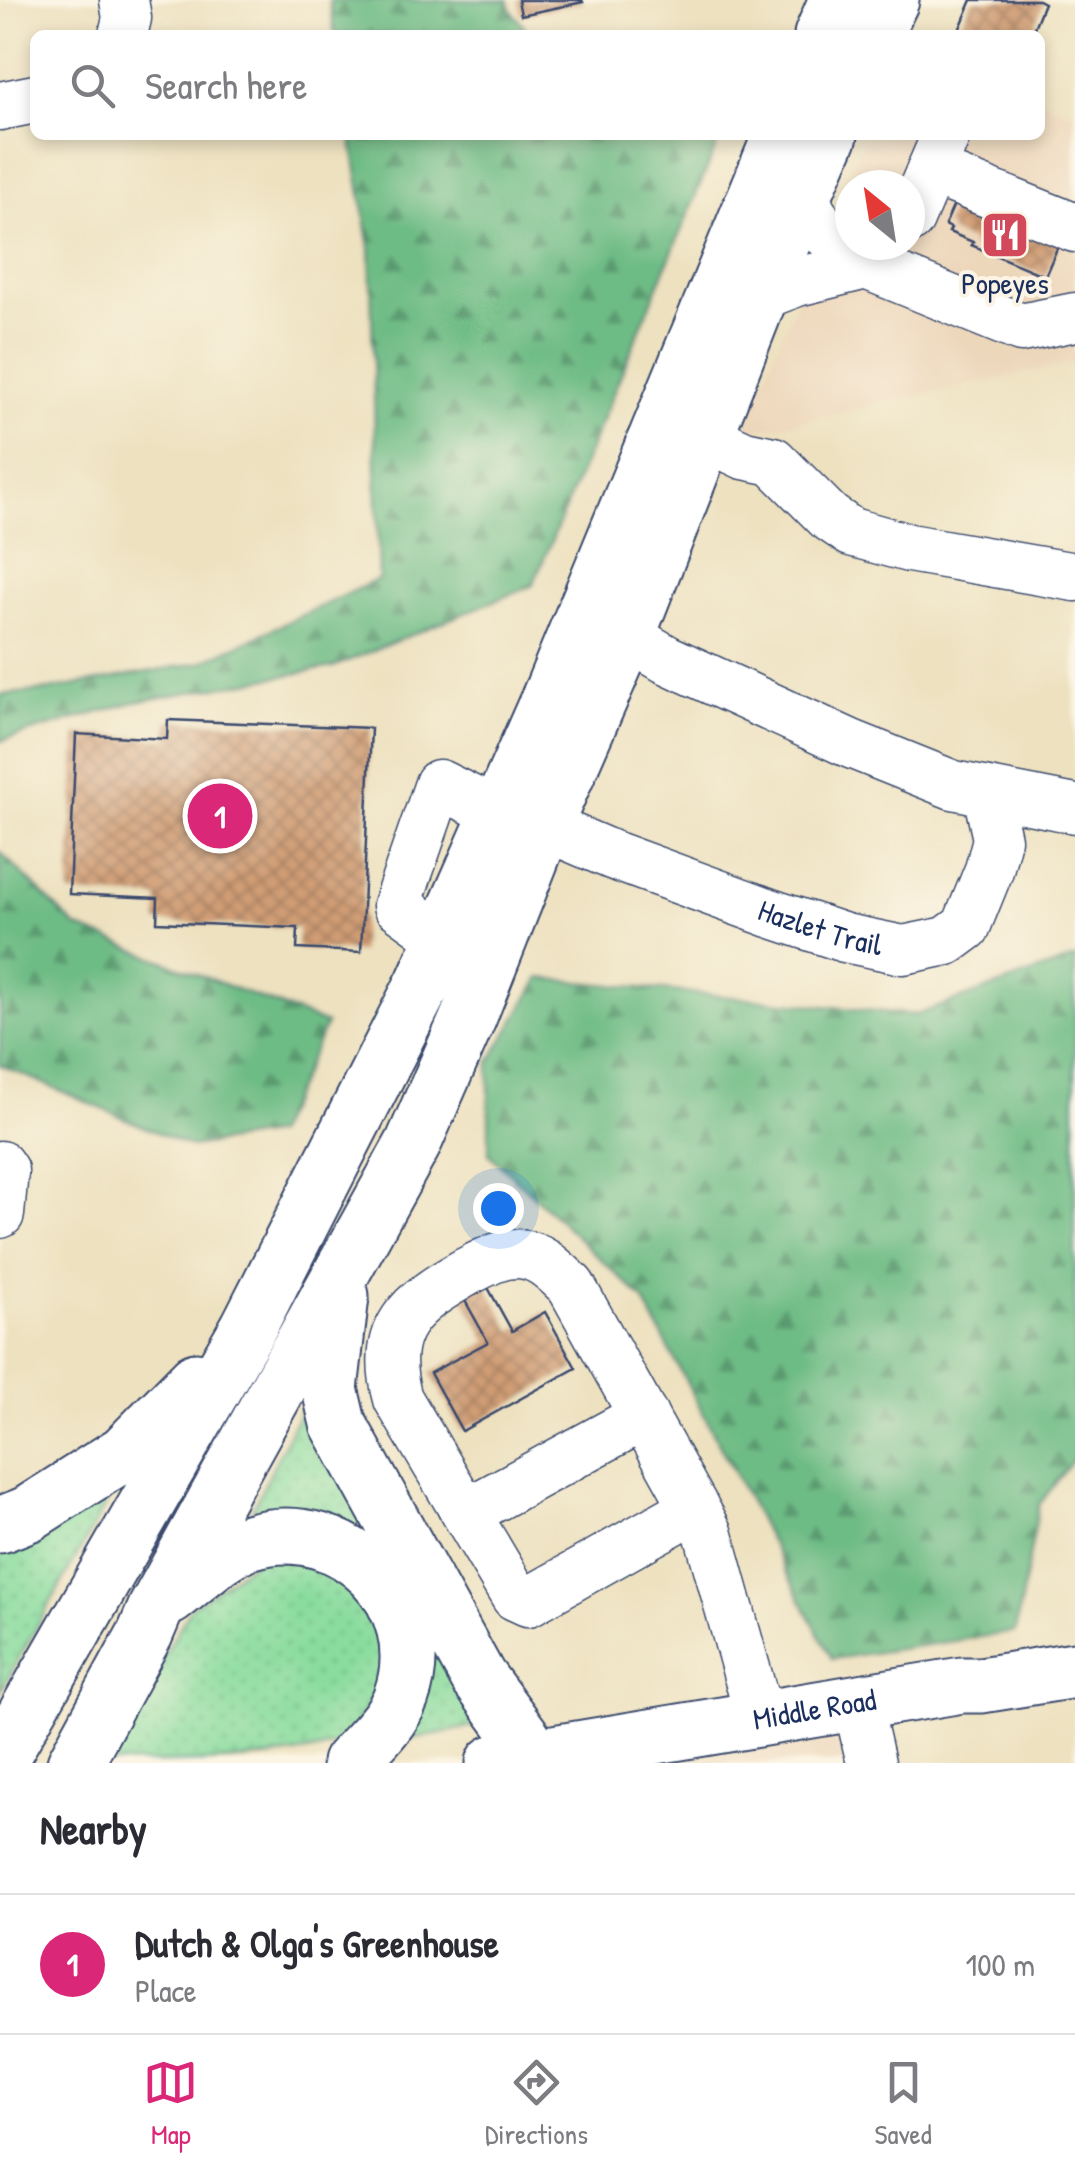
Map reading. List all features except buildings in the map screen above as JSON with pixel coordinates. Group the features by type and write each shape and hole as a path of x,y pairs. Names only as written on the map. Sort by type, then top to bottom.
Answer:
{"main road":[{"path":"824,30 837,0"},
{"path":"876,30 891,0"},
{"path":"74,1763 413,1144 469,1016 553,690 779,140"},
{"path":"0,1759 248,1328 443,938 521,819 627,636 760,296 828,140"},
{"path":"344,1268 330,1389 338,1424 522,1761"},
{"path":"0,1525 28,1514 124,1454 248,1328"},
{"path":"156,1608 238,1547 278,1534 311,1537 342,1548 364,1563 386,1587 399,1610 408,1640 408,1670 389,1720 350,1763"},
{"name":"Middle Road","path":"522,1761 857,1702 1075,1670"}],"street":[{"path":"124,0 128,18 124,30"},
{"path":"0,106 30,101"},
{"path":"948,163 1075,209"},
{"path":"925,198 948,163"},
{"path":"948,163 1075,228"},
{"path":"803,196 822,230 1006,321 1022,328 1075,316"},
{"path":"760,296 797,282 884,261"},
{"path":"1006,321 1017,313 1075,299"},
{"path":"704,436 744,455 773,461 791,476 803,494 850,532 909,548 1075,577"},
{"path":"627,636 851,744 953,785 1075,810"},
{"name":"Hazlet Trail","path":"521,819 770,913 844,938 903,950 947,942 966,927 989,870 996,839 987,793"},
{"path":"0,1165 4,1171 0,1214"},
{"path":"695,1508 528,1602 516,1596 398,1399 392,1377 394,1344 407,1316 423,1296 494,1258 520,1254 544,1261 571,1286 644,1416 695,1508 708,1532 760,1719"},
{"path":"466,1513 644,1416"},
{"path":"857,1702 870,1763"}],"shaded area":[{"path":"1045,102 1075,115 1075,362 741,434 835,209 835,260 925,260 925,170 851,170 864,140 1045,140"},
{"path":"887,1725 893,1763 666,1763"}],"green space":[{"path":"329,0 508,0 527,30 334,30"},
{"path":"352,140 719,140 533,585 333,667 134,702 0,741 0,695 202,662 379,579 370,247"},
{"path":"0,852 76,927 326,1024 275,1134 191,1147 0,1065"},
{"path":"1075,958 1075,1457 1039,1505 1015,1632 832,1659 643,1299 489,1154 489,1063 540,978 916,1015"},
{"path":"312,1387 385,1543 314,1512 252,1510"},
{"path":"118,1483 0,1692 0,1531"},
{"path":"274,1547 377,1599 389,1673 350,1731 339,1743 290,1755 106,1763 190,1608"},
{"path":"421,1630 491,1723 405,1740"}],"place":[{"name":"Popeyes","path":"1005,235"},
{"name":"Dutch & Olga's Greenhouse","path":"220,816"}]}
